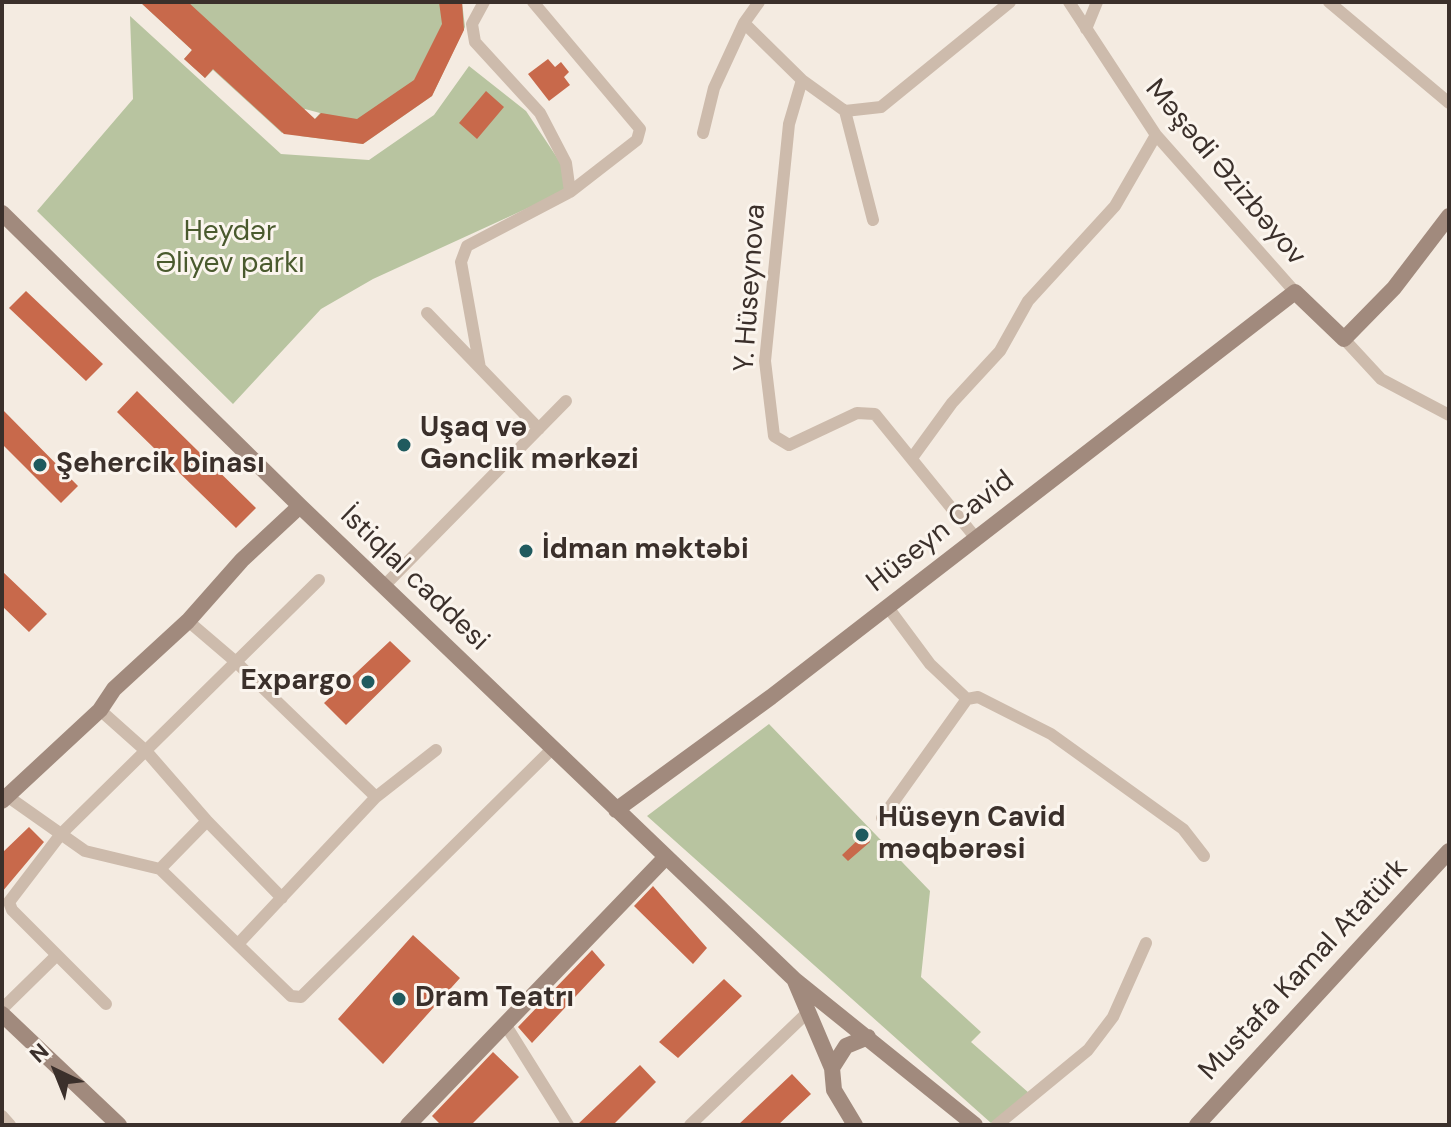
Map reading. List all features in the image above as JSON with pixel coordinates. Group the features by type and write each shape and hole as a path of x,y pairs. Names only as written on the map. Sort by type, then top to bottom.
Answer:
{"main road":[{"name":"İstiqlal caddesi","path":"2,213 300,506 795,980 975,1125"},
{"path":"1295,292 1344,339 1394,288 1449,216"},
{"name":"Hüseyn Cavid","path":"616,810 689,759 1295,292"},
{"path":"4,799 100,710 114,689 188,621 242,560 300,506"},
{"name":"Mustafa Kamal Atatürk","path":"1197,1125 1449,851"},
{"path":"413,1123 666,857"},
{"path":"795,980 832,1068 834,1090 855,1125"},
{"path":"2,1011 119,1125"},
{"path":"832,1068 846,1046 868,1037"}],"street":[{"path":"484,2 472,24 475,42 540,113 566,163 570,192"},
{"path":"480,368 461,262 467,246 570,192 637,140 640,129 533,2"},
{"path":"703,133 714,88 744,23 759,2"},
{"path":"845,111 881,107 1010,2"},
{"name":"Məşədi Əzizbəyov","path":"1069,2 1156,135 1295,292"},
{"path":"1086,29 1097,2"},
{"path":"1329,2 1449,103"},
{"path":"744,23 802,80 845,111 873,220"},
{"name":"Y. Hüseynova","path":"802,80 789,124 765,361 774,436 789,445 866,411 875,414 975,537"},
{"path":"912,458 952,403 1000,351 1028,301 1115,206 1156,135"},
{"path":"427,313 539,429"},
{"path":"1344,339 1381,379 1449,415"},
{"path":"384,586 566,401"},
{"path":"106,1004 9,902 61,834 319,580"},
{"path":"887,606 930,664 967,699"},
{"path":"188,621 236,662 376,797"},
{"path":"882,818 967,699 978,697 1051,734 1183,829 1204,856"},
{"path":"100,710 146,751 207,821 282,898"},
{"path":"4,799 85,851 160,869 291,996 301,997 553,748"},
{"path":"238,944 376,797 436,750"},
{"path":"160,869 207,821"},
{"path":"997,1125 1088,1050 1113,1017 1146,943"},
{"path":"2,1011 57,955"},
{"path":"690,1125 807,1013"},
{"path":"505,1024 568,1125"},
{"path":"2,1116 10,1125"}],"green space":[{"path":"140,2 462,2 465,27 432,96 363,144 300,136 320,113 305,109 282,133 213,70 205,78 184,59 192,50"},
{"name":"Heydər Əliyev parkı","path":"130,16 281,154 369,160 434,115 469,66 526,111 576,186 373,279 321,309 233,404 37,211 133,99"},
{"path":"769,724 930,891 921,977 981,1032 971,1042 1029,1093 991,1123 647,816"}],"building":[{"path":"140,2 188,2 315,119 321,113 357,119 414,80 442,24 439,2 462,2 464,30 432,96 363,144 284,134 213,69 205,78 184,59 192,50"},
{"path":"548,59 555,67 561,62 569,72 564,77 570,85 549,101 528,74"},
{"path":"486,91 504,107 477,139 459,123"},
{"path":"26,291 103,364 86,381 9,308"},
{"path":"137,391 256,508 236,528 117,412"},
{"name":"Şehercik binası","path":"2,409 78,486 61,503 2,444"},
{"path":"2,571 47,614 29,632 2,606"},
{"name":"Expargo","path":"390,641 411,661 346,725 324,703"},
{"path":"29,827 44,842 2,892 2,853"},
{"path":"864,834 870,842 848,861 842,855"},
{"path":"653,886 707,948 693,964 634,906"},
{"name":"Dram Teatrı","path":"413,935 460,978 383,1064 338,1019"},
{"path":"592,950 605,965 532,1043 518,1027"},
{"path":"724,979 742,996 678,1058 659,1042"},
{"path":"493,1052 519,1077 471,1125 441,1125 432,1116"},
{"path":"640,1065 656,1082 613,1125 577,1125"},
{"path":"792,1074 811,1094 778,1125 738,1125"}],"place":[{"name":"Uşaq və Gənclik mərkəzi","path":"404,445"},
{"name":"Şehercik binası","path":"40,465"},
{"name":"İdman məktəbi","path":"526,551"},
{"name":"Expargo","path":"368,682"},
{"name":"Hüseyn Cavid məqbərəsi","path":"862,835"},
{"name":"Dram Teatrı","path":"399,999"}]}
